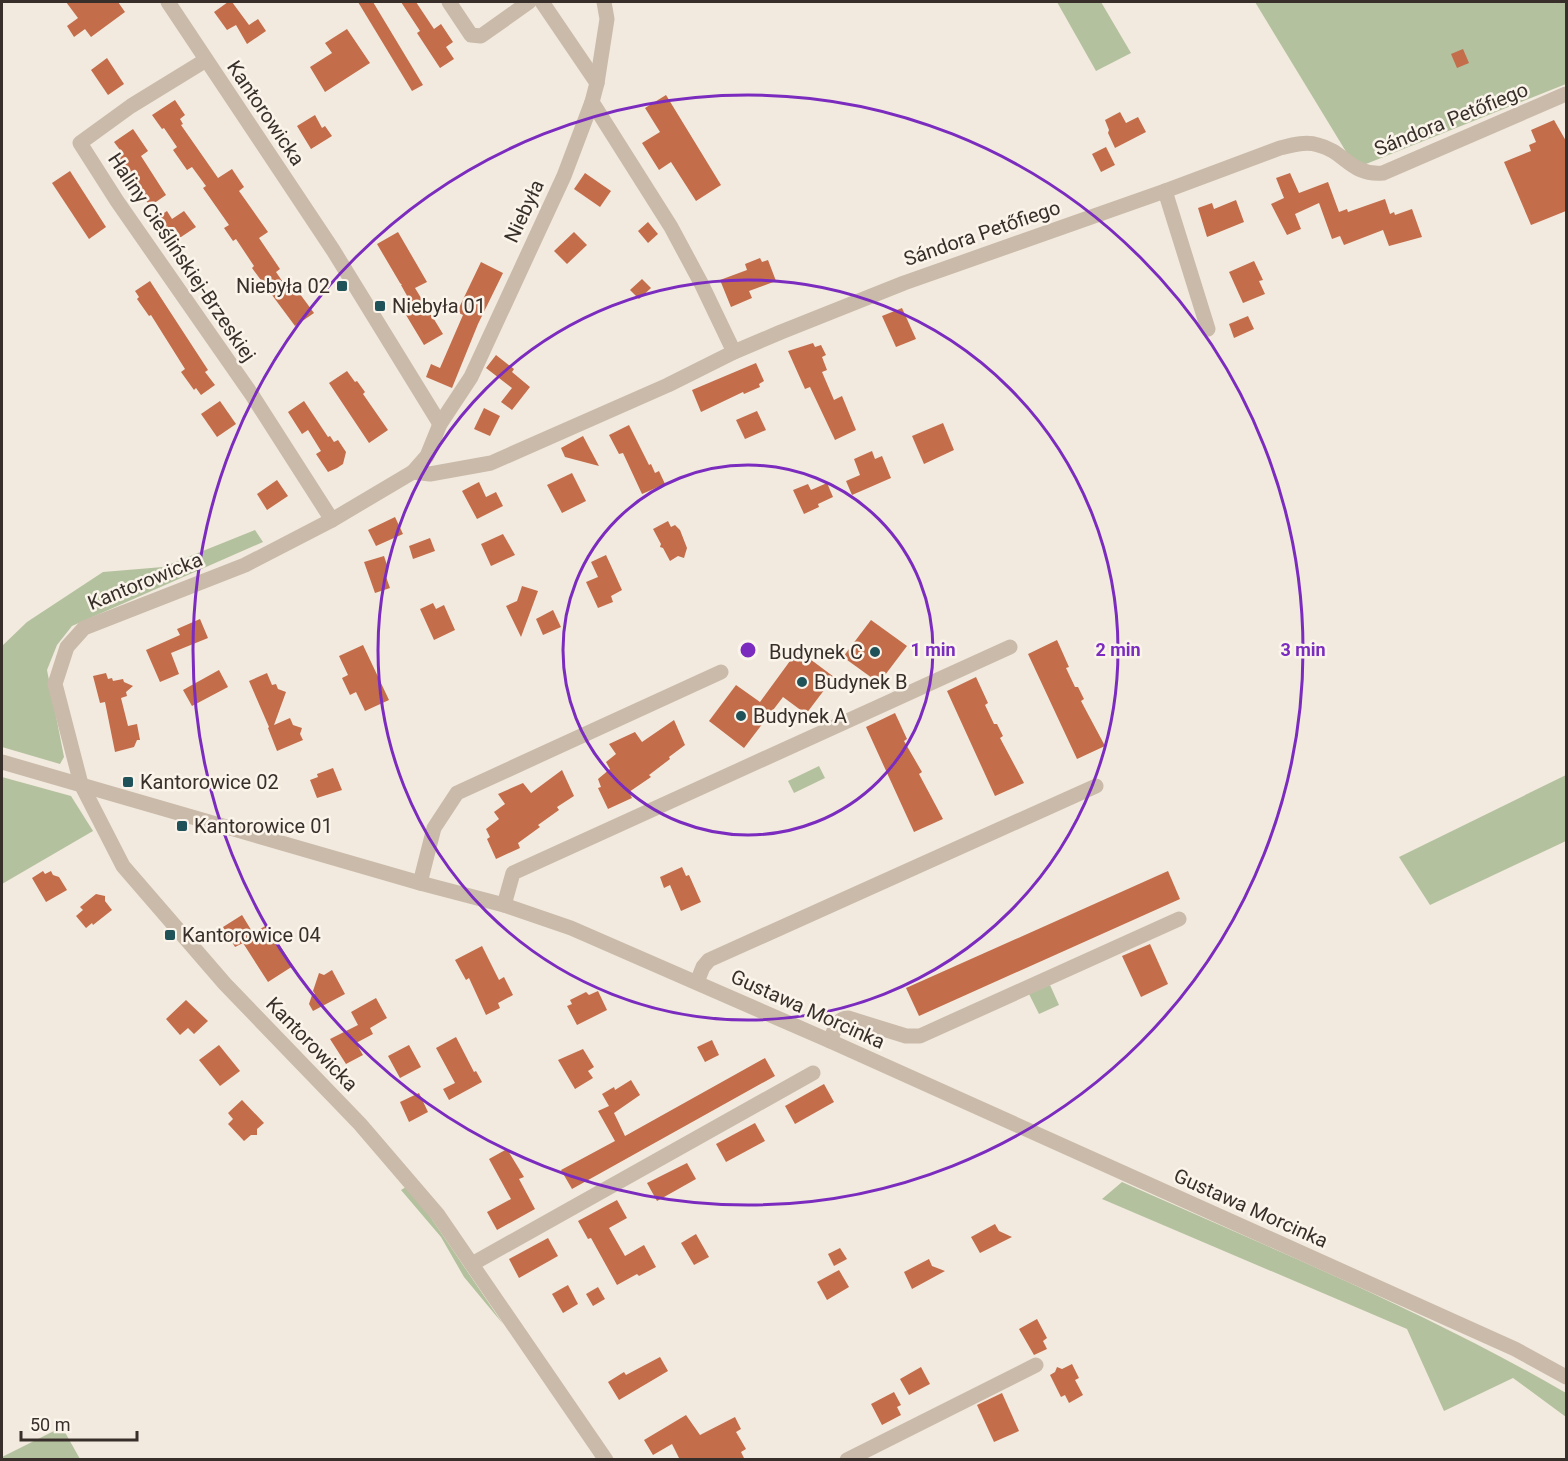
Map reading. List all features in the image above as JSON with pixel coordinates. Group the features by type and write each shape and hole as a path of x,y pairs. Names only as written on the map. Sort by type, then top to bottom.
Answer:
{"street":[{"name":"Kantorowicka","path":"168,2 333,250 440,424 427,456 413,472 332,520 245,565 84,628 67,647 55,684 81,784 123,866 225,984 360,1124 438,1215 606,1460"},
{"path":"449,2 471,35 476,37 481,36 529,2"},
{"path":"542,2 597,82"},
{"name":"Niebyła","path":"440,424 471,377 564,176 592,102 597,82 607,19 604,2"},
{"name":"Haliny Cieślińskiej-Brzeskiej","path":"206,60 131,106 80,143 117,201 252,395 332,520"},
{"name":"Sándora Petőfiego","path":"413,472 430,474 491,463 668,385 734,352 904,283 1293,144 1319,145 1328,148 1359,171 1383,172 1566,94"},
{"path":"592,102 671,227 734,352"},
{"path":"1165,191 1208,329"},
{"path":"504,905 513,873 1010,646"},
{"path":"420,883 434,828 458,793 721,672"},
{"name":"Gustawa Morcinka","path":"2,762 420,883 504,905 571,928 698,982 1504,1345 1554,1368 1566,1377"},
{"path":"698,982 702,967 709,960 1096,786"},
{"path":"830,1041 842,1018 906,1036 920,1036 1179,920"},
{"path":"472,1264 813,1073"},
{"path":"847,1460 1036,1365"}],"green space":[{"path":"1057,2 1101,2 1131,53 1096,71"},
{"path":"1255,2 1566,2 1566,84 1356,168"},
{"path":"255,530 263,542 72,626 57,645 47,670 64,757 60,764 2,747 2,646 27,622 103,572 163,567"},
{"path":"819,766 825,778 794,793 788,781"},
{"path":"1566,775 1566,841 1430,905 1399,857"},
{"path":"2,777 71,796 93,831 2,884"},
{"path":"1050,985 1059,1005 1039,1014 1029,994"},
{"path":"1122,1182 1347,1282 1513,1363 1566,1393 1566,1417 1513,1378 1444,1411 1407,1329 1102,1199"},
{"path":"406,1187 429,1215 503,1324 464,1277 441,1237 401,1190"},
{"path":"62,1427 80,1459 2,1459 2,1457"}],"building":[{"path":"66,2 118,2 125,12 91,37 85,29 74,37 67,26 78,18"},
{"path":"228,2 232,2 249,25 258,19 266,31 247,44 236,25 227,30 214,12"},
{"path":"358,2 373,2 423,85 412,91"},
{"path":"401,2 416,2 434,29 441,24 453,42 446,47 454,59 440,68 417,33 420,31"},
{"path":"347,29 370,63 325,92 310,67 332,53 325,43"},
{"path":"1463,49 1469,63 1457,68 1451,54"},
{"path":"107,58 124,84 108,95 91,70"},
{"path":"666,95 721,185 696,201 671,162 659,170 642,143 660,132 645,108"},
{"path":"175,100 185,115 180,119 183,124 181,125 218,178 232,169 244,187 239,191 268,232 259,238 280,269 276,272 291,294 297,290 314,313 295,326 252,268 254,266 236,239 233,241 224,228 229,225 203,188 206,186 192,167 187,170 173,150 177,147 152,115"},
{"path":"1120,112 1126,123 1138,117 1146,132 1115,148 1105,120"},
{"path":"315,115 322,128 325,126 332,136 311,149 297,126"},
{"path":"1554,120 1566,141 1566,211 1531,225 1504,162 1531,151 1529,145 1536,142 1531,130"},
{"path":"133,129 148,151 141,156 166,195 150,206 118,160 121,158 117,152 120,150 114,142"},
{"path":"1106,147 1115,165 1101,172 1092,154"},
{"path":"70,171 106,227 89,239 52,183"},
{"path":"585,173 611,191 600,207 574,189"},
{"path":"1290,173 1299,193 1328,182 1339,212 1347,209 1348,212 1385,199 1390,214 1394,212 1395,215 1412,209 1422,237 1389,246 1383,230 1344,245 1340,236 1332,239 1319,203 1295,214 1301,229 1287,235 1271,204 1284,198 1276,178"},
{"path":"1236,200 1244,222 1207,237 1198,208 1212,203 1214,209"},
{"path":"167,211 172,219 184,211 196,227 175,241 169,233 166,234 155,219"},
{"path":"648,222 658,234 648,243 638,231"},
{"path":"398,232 427,282 415,288 443,334 424,345 406,315 415,310 377,244"},
{"path":"574,232 587,245 567,264 554,251"},
{"path":"760,258 762,262 768,260 776,281 749,291 752,298 731,307 720,280 747,270 745,264"},
{"path":"1254,261 1263,280 1259,281 1265,294 1243,303 1229,272"},
{"path":"481,262 503,273 478,324 452,388 426,377 431,364 440,368 463,315 457,312"},
{"path":"642,279 651,288 639,299 630,290"},
{"path":"150,281 208,370 205,372 215,385 201,395 196,388 194,390 181,372 185,369 151,315 149,316 137,299 139,297 135,291"},
{"path":"902,308 916,339 896,347 882,316"},
{"path":"1248,316 1254,329 1234,338 1229,324"},
{"path":"813,343 815,347 821,345 826,355 822,357 827,370 822,372 834,400 842,396 856,430 835,440 810,387 805,389 788,351"},
{"path":"496,355 514,369 512,372 530,387 512,410 501,402 512,388 486,368"},
{"path":"756,363 764,381 759,384 760,387 744,394 743,392 701,412 692,390"},
{"path":"347,371 365,392 363,394 388,430 369,443 329,383"},
{"path":"220,401 236,424 217,437 201,414"},
{"path":"304,401 328,437 330,436 334,442 338,440 346,452 343,464 328,472 316,454 321,451 308,430 302,434 288,412"},
{"path":"484,408 500,416 490,436 474,429"},
{"path":"757,411 766,430 745,439 736,420"},
{"path":"943,423 954,450 924,464 912,436"},
{"path":"629,425 649,465 651,464 655,473 659,471 665,484 642,494 623,453 619,454 609,435"},
{"path":"583,436 599,466 565,457 561,448"},
{"path":"872,451 875,459 882,456 891,478 852,495 846,481 860,475 854,459"},
{"path":"572,473 586,501 562,513 547,485"},
{"path":"277,480 288,496 267,510 257,494"},
{"path":"479,482 486,497 496,492 503,506 477,519 462,491"},
{"path":"827,483 833,497 804,514 793,490 808,484 811,490"},
{"path":"395,517 403,534 376,546 368,530"},
{"path":"668,521 671,527 675,525 680,530 687,548 684,558 678,556 670,561 663,548 660,547 661,544 653,529"},
{"path":"503,534 515,555 491,566 481,544"},
{"path":"430,538 435,551 413,559 409,546"},
{"path":"606,555 622,590 611,596 613,602 598,608 586,582 598,577 591,562"},
{"path":"384,556 388,568 385,574 390,588 375,593 364,562"},
{"path":"522,586 538,591 521,637 506,606 517,601"},
{"path":"433,603 436,609 444,605 455,630 434,640 420,609"},
{"path":"553,610 561,627 543,635 536,619"},
{"path":"200,619 208,638 171,653 179,674 160,682 146,650 180,635 177,629"},
{"name":"Budynek C","path":"871,620 907,646 879,683 843,657"},
{"path":"1057,640 1069,667 1066,668 1084,699 1081,701 1105,746 1077,759 1028,654"},
{"path":"363,645 389,700 365,711 356,692 350,695 342,678 348,675 339,656"},
{"path":"798,650 834,677 806,714 783,697 744,748 709,721 736,685 760,702"},
{"path":"219,670 228,687 192,706 183,690"},
{"path":"106,673 108,679 112,678 113,681 123,679 124,682 133,686 126,692 127,696 121,698 128,726 137,724 140,740 137,740 134,747 115,752 105,702 100,703 93,676"},
{"path":"267,673 272,685 276,684 278,689 286,692 274,725 290,718 293,725 302,728 300,734 303,740 277,751 249,681"},
{"path":"976,677 988,703 985,705 1003,736 1000,738 1024,783 995,796 947,691"},
{"path":"895,713 907,739 904,741 922,772 919,774 943,819 914,832 866,727"},
{"path":"674,720 685,745 649,775 651,777 629,792 632,798 608,809 598,788 601,787 598,779 610,769 606,762 616,754 609,744 635,732 642,742"},
{"path":"333,768 342,790 317,798 310,780 318,777 317,774"},
{"path":"562,770 574,796 557,807 559,810 518,843 520,848 496,859 487,839 490,837 486,829 499,819 494,812 505,804 498,794 523,783 531,793"},
{"path":"682,867 686,876 689,875 701,902 681,911 670,885 664,888 660,877"},
{"path":"43,871 45,874 51,871 53,875 59,877 67,890 46,902 32,878"},
{"path":"1168,871 1180,899 919,1016 906,988"},
{"path":"96,894 105,896 105,901 112,910 86,928 76,916 83,910 80,907"},
{"path":"242,915 253,933 267,925 293,966 268,982 243,943 235,947 223,927"},
{"path":"1150,944 1168,984 1141,997 1122,956"},
{"path":"482,946 499,980 504,977 513,995 498,1003 500,1008 486,1015 469,978 466,980 455,960"},
{"path":"332,970 345,994 313,1011 309,1004 312,995 315,994 313,991 319,973 324,975"},
{"path":"598,991 607,1010 577,1025 567,1006 572,1004 570,1000 586,992 589,995"},
{"path":"376,998 387,1018 370,1028 373,1034 356,1043 363,1055 346,1064 330,1039 358,1025 351,1012"},
{"path":"186,1000 208,1021 194,1034 188,1028 180,1035 166,1019"},
{"path":"456,1037 474,1072 476,1071 482,1082 449,1100 443,1089 455,1083 436,1048"},
{"path":"712,1040 719,1055 705,1062 697,1047"},
{"path":"219,1045 240,1071 220,1086 199,1060"},
{"path":"409,1045 421,1067 400,1078 388,1056"},
{"path":"583,1049 594,1067 588,1071 593,1078 575,1089 558,1060"},
{"path":"765,1058 775,1076 572,1189 561,1170 615,1141 598,1111 609,1106 602,1094 614,1087 615,1090 631,1080 640,1095 614,1113 625,1136"},
{"path":"824,1084 834,1102 795,1124 785,1106"},
{"path":"419,1093 428,1112 409,1122 400,1102"},
{"path":"242,1100 264,1123 257,1129 257,1135 251,1135 244,1141 228,1124 233,1119 228,1113"},
{"path":"755,1123 765,1141 726,1162 716,1144"},
{"path":"507,1149 524,1177 519,1179 535,1209 497,1230 487,1212 511,1199 489,1159"},
{"path":"687,1163 696,1179 657,1201 647,1183"},
{"path":"617,1200 627,1218 609,1228 625,1256 644,1245 656,1267 617,1285 591,1238 588,1239 578,1221"},
{"path":"995,1224 999,1231 1012,1237 980,1253 971,1237"},
{"path":"696,1234 709,1257 694,1265 681,1243"},
{"path":"548,1238 558,1256 519,1278 509,1259"},
{"path":"840,1248 847,1259 834,1266 828,1254"},
{"path":"929,1259 932,1266 945,1271 912,1289 904,1272"},
{"path":"839,1270 849,1287 827,1300 817,1282"},
{"path":"568,1285 578,1304 563,1313 552,1294"},
{"path":"598,1287 605,1299 593,1306 586,1294"},
{"path":"1037,1319 1047,1338 1043,1341 1047,1349 1034,1355 1019,1329"},
{"path":"660,1357 668,1371 619,1400 608,1382 624,1372 626,1375"},
{"path":"1072,1364 1079,1378 1075,1380 1083,1395 1069,1403 1065,1395 1061,1397 1050,1375 1057,1367 1062,1369"},
{"path":"921,1367 930,1384 909,1395 900,1379"},
{"path":"894,1392 901,1405 897,1407 901,1415 882,1425 871,1404"},
{"path":"1002,1393 1019,1431 994,1442 977,1405"},
{"path":"686,1415 700,1435 735,1417 741,1429 736,1432 746,1449 741,1452 745,1460 680,1460 672,1444 653,1455 644,1440"}],"place":[{"name":"Niebyła 02","path":"342,286"},
{"name":"Niebyła 01","path":"380,306"},
{"name":"Budynek C","path":"875,652"},
{"name":"Budynek B","path":"802,682"},
{"name":"Budynek A","path":"741,716"},
{"name":"Kantorowice 02","path":"128,782"},
{"name":"Kantorowice 01","path":"182,826"},
{"name":"Kantorowice 04","path":"170,935"}]}
